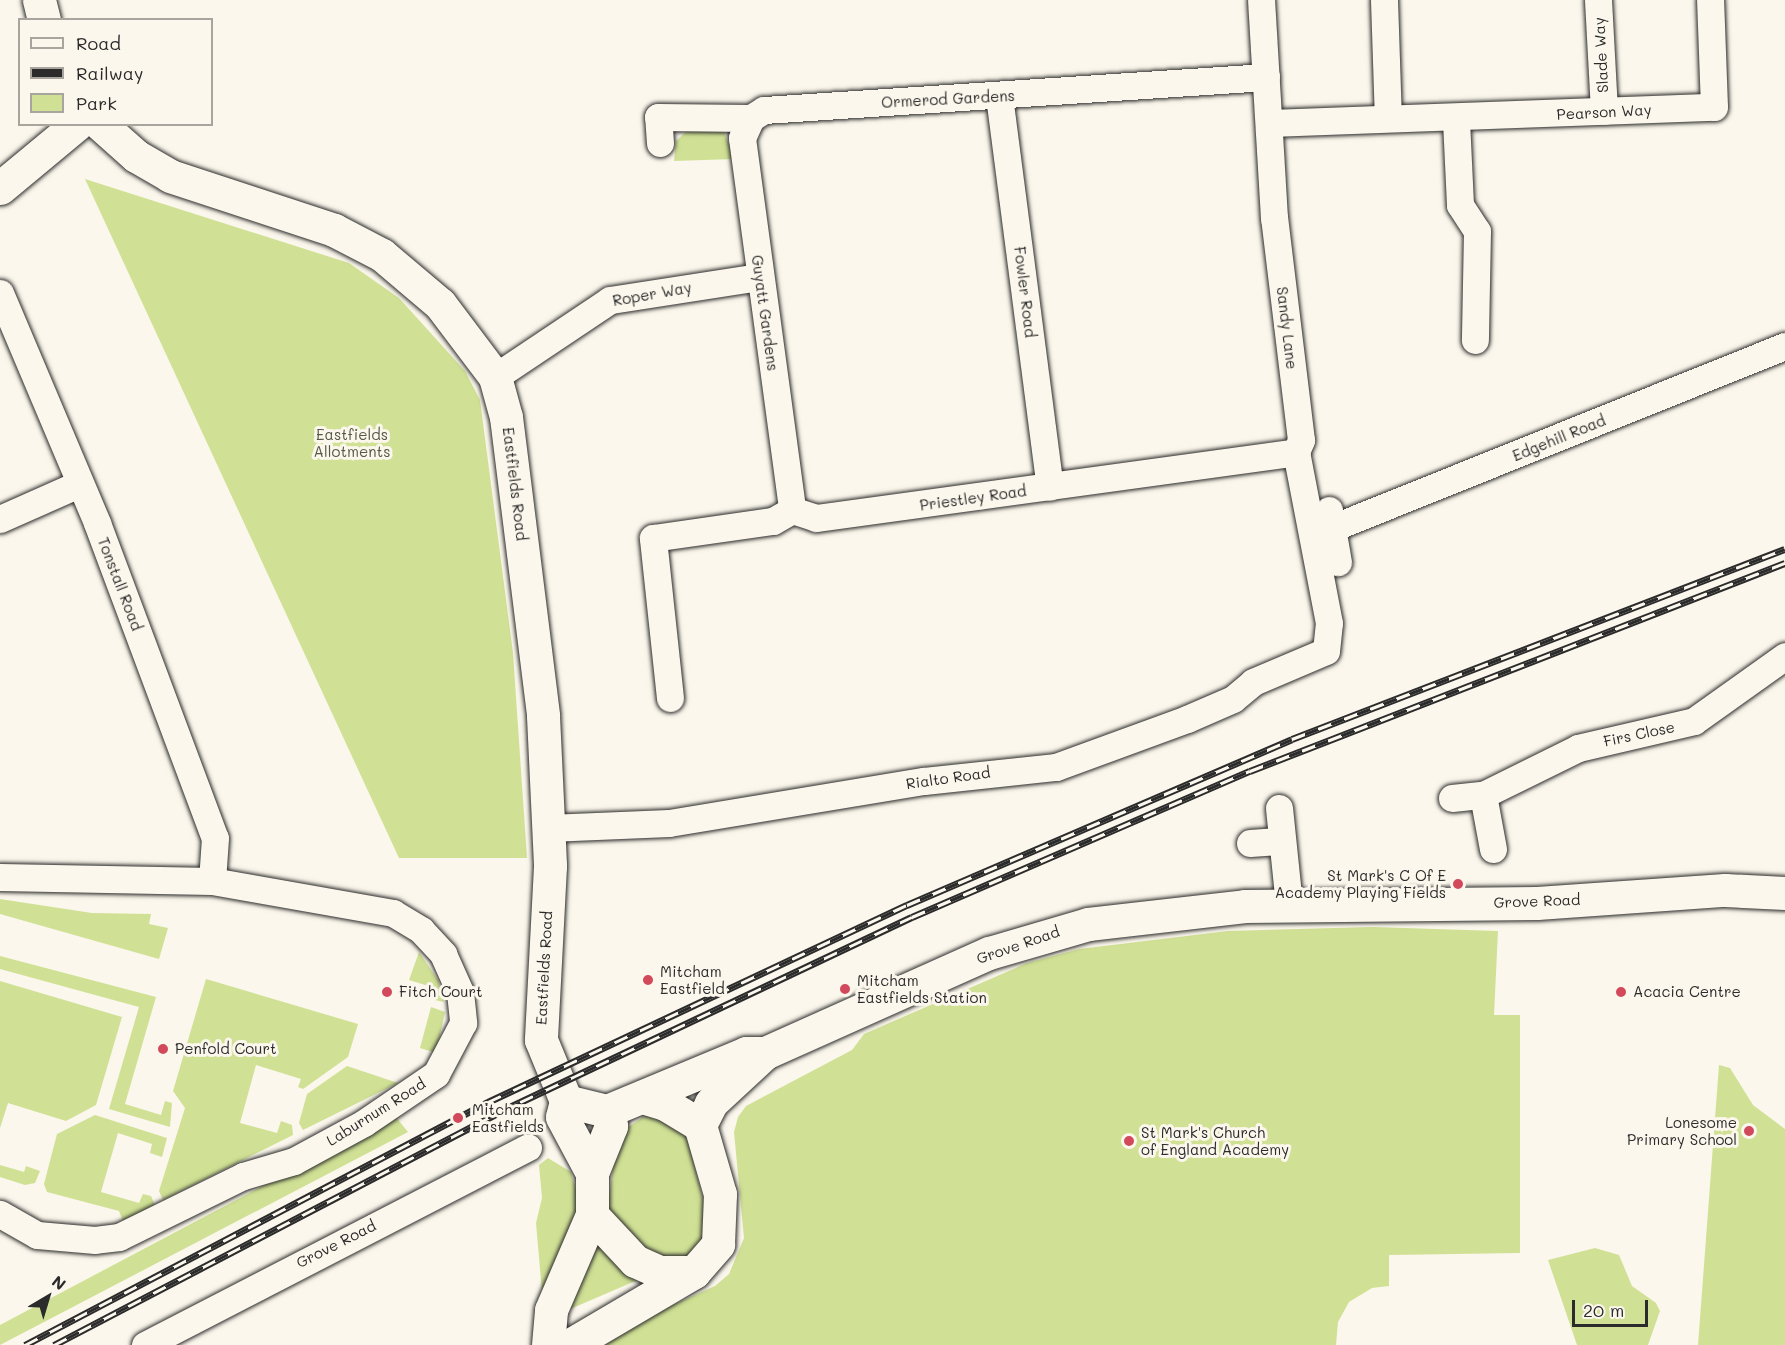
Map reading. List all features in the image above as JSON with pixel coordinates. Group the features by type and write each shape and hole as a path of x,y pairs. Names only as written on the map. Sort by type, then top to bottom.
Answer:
{"street":[{"path":"39,0 44,18"},
{"name":"Sandy Lane","path":"1261,0 1274,218 1301,440 1296,452 1328,568 1332,640 1326,651"},
{"path":"1384,0 1388,118"},
{"name":"Slade Way","path":"1598,0 1604,111"},
{"name":"Pearson Way","path":"1270,123 1388,118 1456,120 1714,107 1710,0"},
{"name":"Ormerod Gardens","path":"660,143 658,117 751,118 764,110 1266,78"},
{"name":"Fowler Road","path":"999,96 1050,487"},
{"name":"Guyatt Gardens","path":"751,118 742,138 792,510"},
{"path":"1456,120 1460,205 1477,231 1476,340"},
{"path":"0,188 75,126"},
{"name":"Eastfields Road","path":"102,126 136,156 170,176 333,230 382,255 440,304 495,377 506,417 536,645 548,828 540,1029 550,1072 566,1101"},
{"name":"Roper Way","path":"495,377 610,300 759,277"},
{"name":"Tonstall Road","path":"0,293 79,484 215,838 212,881"},
{"name":"Edgehill Road","path":"1332,528 1785,346"},
{"name":"Priestley Road","path":"792,510 816,518 1296,452"},
{"path":"0,519 79,484"},
{"path":"1326,497 1332,528 1328,568"},
{"path":"670,698 653,538 773,521 792,510"},
{"name":"Rialto Road","path":"548,828 669,823 924,781 1056,767 1187,719 1233,699 1253,682 1326,651"},
{"name":"Firs Close","path":"1452,798 1483,795 1578,748 1694,721 1785,656"},
{"path":"1483,795 1492,849"},
{"path":"1279,808 1289,905"},
{"path":"1250,843 1282,841"},
{"name":"Laburnum Road","path":"0,877 212,881 393,913 421,930 453,973 463,1010 460,1032 442,1066 422,1085 314,1150 243,1176 119,1237 95,1240 37,1235 0,1214"},
{"name":"Grove Road","path":"700,1125 711,1103 765,1053 1038,936 1148,915 1289,905 1537,903 1725,890 1785,893"},
{"name":"Grove Road","path":"642,1098 746,1053 765,1053"},
{"path":"548,1345 551,1310 592,1215 592,1173 562,1117 566,1101 607,1112 642,1098 665,1104 700,1125 718,1183 722,1231 711,1256 694,1272 570,1345"},
{"path":"592,1173 603,1157 611,1126 607,1112"},
{"name":"Grove Road","path":"145,1345 528,1147"},
{"path":"592,1215 647,1268 671,1275 694,1272"}],"green space":[{"path":"723,129 734,159 674,161 676,141 688,130"},
{"name":"Eastfields Allotments","path":"85,179 349,263 399,298 465,371 480,400 513,653 527,858 399,858"},
{"path":"0,899 92,913 151,914 149,924 168,928 159,959 0,914"},
{"name":"St Mark's Church of England Academy","path":"1373,927 1498,931 1494,1015 1520,1015 1520,1253 1389,1255 1389,1286 1372,1288 1349,1302 1338,1322 1336,1345 584,1345 715,1286 729,1274 744,1238 734,1132 738,1117 746,1106 852,1050 864,1034 1027,963 1079,949 1228,931"},
{"path":"419,952 438,980 444,1002 435,1000 438,989 409,980"},
{"path":"0,956 156,997 125,1104 161,1115 165,1101 172,1103 170,1127 109,1109 139,1007 0,969"},
{"path":"206,979 358,1024 348,1057 303,1089 298,1087 301,1079 256,1065 240,1123 277,1133 281,1121 292,1125 293,1135 163,1200 159,1191 185,1108 173,1091"},
{"path":"0,981 122,1017 96,1105 66,1121 8,1103 0,1128"},
{"path":"431,1007 445,1012 436,1053 420,1048"},
{"name":"Lonesome Primary School","path":"1719,1065 1730,1068 1753,1105 1785,1129 1785,1345 1698,1345"},
{"path":"347,1066 398,1083 303,1130 299,1123 307,1094"},
{"path":"95,1115 167,1138 162,1157 150,1153 152,1144 118,1133 101,1192 139,1203 143,1194 151,1196 155,1205 123,1221 119,1211 47,1192 44,1184 57,1134"},
{"path":"646,1115 685,1130 707,1214 705,1238 687,1257 659,1263 609,1219 608,1204 618,1134"},
{"path":"395,1116 408,1132 0,1345 0,1325"},
{"path":"548,1158 571,1172 578,1197 575,1216 542,1292 536,1223 542,1198 539,1165"},
{"path":"0,1165 24,1172 26,1166 40,1171 35,1183 25,1185 0,1177"},
{"path":"596,1242 640,1279 568,1310"},
{"path":"1595,1248 1619,1255 1632,1286 1656,1303 1660,1311 1648,1345 1577,1345 1548,1260"}],"railway":[{"path":"25,1345 488,1102 907,905 1292,739 1785,549"},
{"path":"54,1345 495,1114 912,917 1250,771 1785,563"}],"place":[{"name":"St Mark's C Of E Academy Playing Fields","path":"1458,884"},
{"name":"Mitcham Eastfield","path":"648,980"},
{"name":"Mitcham Eastfields Station","path":"845,989"},
{"name":"Fitch Court","path":"387,992"},
{"name":"Acacia Centre","path":"1621,992"},
{"name":"Penfold Court","path":"163,1049"},
{"name":"Mitcham Eastfields","path":"458,1118"},
{"name":"Lonesome Primary School","path":"1749,1131"},
{"name":"St Mark's Church of England Academy","path":"1129,1141"}]}
